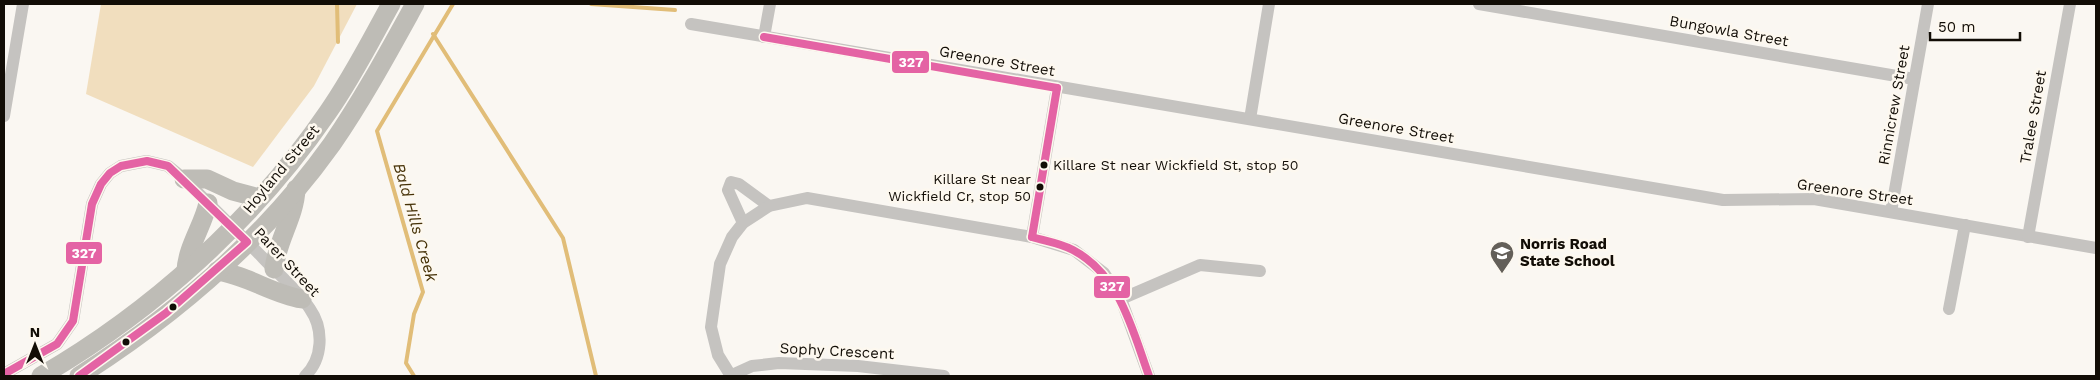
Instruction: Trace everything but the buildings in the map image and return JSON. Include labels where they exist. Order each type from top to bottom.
[{"type":"main road","name":"Hoyland Street","points":[[41,376],[115,329],[186,271],[232,228],[329,112],[391,4]]},
{"type":"main road","name":"Hoyland Street","points":[[79,376],[151,328],[217,271],[296,189],[331,145],[368,90],[415,4]]},
{"type":"main road","points":[[184,179],[207,179],[233,191],[259,198]]},
{"type":"main road","points":[[274,269],[276,251],[296,206],[296,189]]},
{"type":"main road","points":[[186,271],[186,258],[202,225],[208,203]]},
{"type":"main road","points":[[217,271],[241,276],[284,296],[302,299]]},
{"type":"street","points":[[4,116],[23,4]]},
{"type":"street","points":[[764,37],[770,4]]},
{"type":"street","points":[[1250,119],[1269,4]]},
{"type":"street","name":"Bungowla Street","points":[[1479,4],[1914,79]]},
{"type":"street","name":"Rinnicrew Street","points":[[1891,212],[1928,4]]},
{"type":"street","name":"Tralee Street","points":[[2028,237],[2070,4]]},
{"type":"street","name":"Greenore Street","points":[[691,24],[1057,88],[1723,200],[1814,199],[2096,248]]},
{"type":"street","points":[[1032,237],[1057,88]]},
{"type":"street","name":"Parer Street","points":[[4,374],[57,344],[73,322],[92,204],[101,184],[110,173],[121,166],[147,161],[168,166],[184,179],[274,269],[310,309],[315,320],[320,342],[316,361],[305,376]]},
{"type":"street","points":[[743,223],[728,190],[731,182],[738,184],[769,206]]},
{"type":"street","points":[[730,376],[718,355],[712,328],[720,264],[732,237],[743,223],[769,206],[807,198],[1032,237],[1074,250],[1104,273],[1120,299],[1149,376]]},
{"type":"street","points":[[1949,309],[1965,225]]},
{"type":"street","points":[[1120,299],[1200,266],[1260,271]]},
{"type":"street","name":"Sophy Crescent","points":[[730,376],[741,369],[766,364],[944,376]]},
{"type":"shaded area","points":[[101,4],[357,4],[314,86],[253,167],[86,94]]},
{"type":"waterway","name":"Bald Hills Creek","points":[[337,4],[338,42]]},
{"type":"waterway","name":"Bald Hills Creek","points":[[414,376],[406,363],[414,314],[423,292],[377,131],[453,4]]},
{"type":"waterway","points":[[591,4],[675,10]]},
{"type":"waterway","points":[[433,34],[563,238],[596,376]]},
{"type":"transit line","name":"327","points":[[764,37],[1057,88]]},
{"type":"transit line","name":"327","points":[[1032,237],[1057,88]]},
{"type":"transit line","name":"327","points":[[4,374],[57,344],[73,321],[92,204],[101,184],[110,173],[121,166],[147,161],[168,166],[247,242],[166,313],[79,376]]},
{"type":"transit line","name":"327","points":[[1032,237],[1073,250],[1089,261],[1102,274],[1113,288],[1130,322],[1149,376]]},
{"type":"place","name":"Killare St near Wickfield St, stop 50","points":[[1044,165]]},
{"type":"place","name":"Killare St near Wickfield Cr, stop 50","points":[[1040,187]]},
{"type":"place","name":"Norris Road State School","points":[[1502,274]]}]
